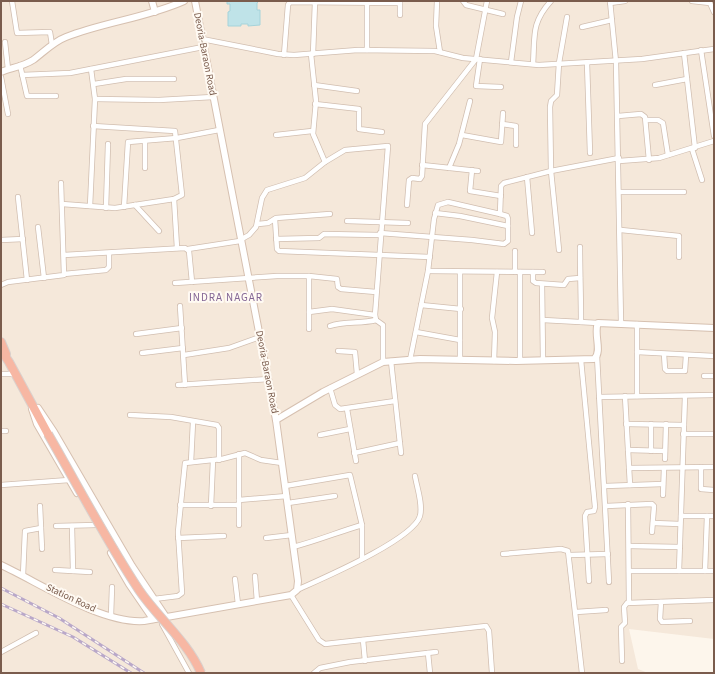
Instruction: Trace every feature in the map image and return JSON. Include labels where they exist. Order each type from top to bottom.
[{"type":"highway","points":[[2,347],[48,434],[126,571],[147,601],[183,644],[201,673]]},
{"type":"street","points":[[12,1],[17,33],[50,32],[52,45]]},
{"type":"street","points":[[152,1],[156,12]]},
{"type":"street","points":[[1,72],[32,60],[65,37],[156,12],[184,1]]},
{"type":"street","name":"Deoria-Baraon Road","points":[[195,1],[240,240],[269,379],[292,535],[297,590]]},
{"type":"street","points":[[284,55],[288,3],[335,1],[400,2],[400,15]]},
{"type":"street","points":[[437,1],[436,26],[440,52]]},
{"type":"street","points":[[463,1],[466,5],[502,14]]},
{"type":"street","points":[[487,1],[484,10],[476,86],[501,87]]},
{"type":"street","points":[[511,62],[520,1]]},
{"type":"street","points":[[533,64],[537,20],[541,12],[551,1]]},
{"type":"street","points":[[621,323],[621,230],[618,116],[616,62],[610,2],[625,1]]},
{"type":"street","points":[[692,1],[710,3],[714,12]]},
{"type":"street","points":[[315,2],[312,54],[316,104],[312,131],[325,162]]},
{"type":"street","points":[[367,2],[367,50]]},
{"type":"street","points":[[559,250],[551,171],[550,104],[556,95],[559,63],[567,18]]},
{"type":"street","points":[[582,28],[612,20]]},
{"type":"street","points":[[202,39],[284,55],[367,50],[440,52],[463,58],[533,64],[616,62],[714,48]]},
{"type":"street","points":[[5,42],[8,69]]},
{"type":"street","points":[[22,75],[66,74],[203,47]]},
{"type":"street","points":[[701,50],[708,100],[713,118],[714,136]]},
{"type":"street","points":[[684,53],[693,148],[702,180]]},
{"type":"street","points":[[407,205],[409,180],[412,178],[422,178],[425,124],[478,59]]},
{"type":"street","points":[[586,63],[590,152]]},
{"type":"street","points":[[20,65],[27,96],[56,96]]},
{"type":"street","points":[[90,206],[95,99],[91,69]]},
{"type":"street","points":[[1,77],[8,114]]},
{"type":"street","points":[[94,84],[126,79],[174,79]]},
{"type":"street","points":[[655,85],[687,79]]},
{"type":"street","points":[[314,85],[357,91]]},
{"type":"street","points":[[95,99],[159,100],[213,97]]},
{"type":"street","points":[[708,100],[714,99]]},
{"type":"street","points":[[449,168],[462,136],[470,101]]},
{"type":"street","points":[[316,104],[359,109],[359,129],[382,132]]},
{"type":"street","points":[[462,136],[500,142],[503,113]]},
{"type":"street","points":[[618,116],[641,114],[645,117],[645,130],[649,160]]},
{"type":"street","points":[[646,120],[658,120],[663,123],[668,155]]},
{"type":"street","points":[[502,124],[516,126],[516,145]]},
{"type":"street","points":[[62,204],[106,208],[124,207],[181,197],[182,192],[176,132],[173,130],[93,126]]},
{"type":"street","points":[[124,207],[128,142],[177,138],[219,130]]},
{"type":"street","points":[[276,135],[312,131]]},
{"type":"street","points":[[144,168],[145,141]]},
{"type":"street","points":[[500,214],[502,184],[551,171],[619,160],[649,160],[714,141]]},
{"type":"street","points":[[106,208],[108,144]]},
{"type":"street","points":[[64,255],[109,254],[178,248],[188,249],[240,240],[253,231],[258,224],[262,198],[267,190],[304,178],[325,162],[345,150],[388,146],[378,255],[375,318]]},
{"type":"street","points":[[422,165],[478,171]]},
{"type":"street","points":[[472,170],[470,191],[501,196]]},
{"type":"street","points":[[528,177],[532,233]]},
{"type":"street","points":[[60,183],[64,274]]},
{"type":"street","points":[[620,192],[684,192]]},
{"type":"street","points":[[18,197],[27,280]]},
{"type":"street","points":[[174,199],[178,248]]},
{"type":"street","points":[[276,239],[319,238],[324,234],[380,234],[432,236],[504,244],[508,241],[508,217],[469,206],[445,202],[438,205],[435,213],[432,236],[430,257],[428,271],[410,360]]},
{"type":"street","points":[[135,205],[159,231]]},
{"type":"street","points":[[435,213],[478,219],[508,226]]},
{"type":"street","points":[[258,224],[268,223],[275,219],[330,214]]},
{"type":"street","points":[[275,219],[277,249],[279,251],[430,257]]},
{"type":"street","points":[[347,221],[408,223]]},
{"type":"street","points":[[38,228],[44,278]]},
{"type":"street","points":[[621,230],[679,236],[679,257]]},
{"type":"street","points":[[1,240],[23,239]]},
{"type":"street","points":[[580,247],[580,278],[582,286],[581,322]]},
{"type":"street","points":[[188,249],[192,282]]},
{"type":"street","points":[[515,251],[518,272],[520,361]]},
{"type":"street","points":[[1,285],[8,282],[62,276],[64,274],[106,270],[109,267],[109,254]]},
{"type":"street","points":[[428,271],[543,272]]},
{"type":"street","points":[[460,272],[460,360]]},
{"type":"street","points":[[494,361],[495,332],[492,318],[497,272]]},
{"type":"street","points":[[533,272],[534,282],[542,284],[564,285],[569,278],[580,278]]},
{"type":"street","points":[[175,283],[248,277],[309,276],[337,279],[338,287],[341,289],[376,292]]},
{"type":"street","points":[[309,276],[309,329]]},
{"type":"street","points":[[542,284],[543,360]]},
{"type":"street","points":[[421,305],[461,309]]},
{"type":"street","points":[[180,306],[185,385]]},
{"type":"street","points":[[309,312],[332,309],[375,318],[383,325],[384,362]]},
{"type":"street","points":[[330,326],[339,324],[362,324],[375,318]]},
{"type":"street","points":[[543,320],[714,328]]},
{"type":"street","points":[[598,323],[596,327],[597,356],[609,582]]},
{"type":"street","points":[[637,324],[638,396]]},
{"type":"street","points":[[136,334],[182,328]]},
{"type":"street","points":[[416,332],[460,340]]},
{"type":"street","points":[[184,355],[229,348],[260,337]]},
{"type":"street","points":[[142,353],[183,348]]},
{"type":"street","points":[[338,351],[352,350],[355,352],[357,374]]},
{"type":"street","points":[[637,352],[714,356]]},
{"type":"street","points":[[664,354],[665,369],[667,371],[685,371],[686,355]]},
{"type":"street","points":[[276,420],[330,388],[384,362],[410,360],[582,360],[594,359],[597,356]]},
{"type":"street","points":[[582,360],[595,507],[594,511],[585,513],[589,581]]},
{"type":"street","points":[[391,361],[401,452]]},
{"type":"street","points":[[1,374],[16,374]]},
{"type":"street","points":[[704,376],[714,376]]},
{"type":"street","points":[[178,385],[269,379]]},
{"type":"street","points":[[330,388],[337,407],[340,409],[395,401]]},
{"type":"street","points":[[599,397],[714,395]]},
{"type":"street","points":[[625,396],[630,485]]},
{"type":"street","points":[[679,570],[685,396]]},
{"type":"street","points":[[31,402],[37,424],[129,584],[170,637],[189,673]]},
{"type":"street","points":[[31,402],[38,408],[54,432],[132,566],[166,617]]},
{"type":"street","points":[[347,409],[356,461]]},
{"type":"street","points":[[130,415],[171,417],[192,422],[217,425],[219,428],[220,460]]},
{"type":"street","points":[[191,462],[192,422]]},
{"type":"street","points":[[626,424],[684,425]]},
{"type":"street","points":[[651,424],[651,451]]},
{"type":"street","points":[[665,459],[666,424]]},
{"type":"street","points":[[320,435],[350,429]]},
{"type":"street","points":[[683,434],[714,434]]},
{"type":"street","points":[[354,453],[400,443]]},
{"type":"street","points":[[628,450],[665,451]]},
{"type":"street","points":[[154,600],[178,596],[182,593],[178,538],[184,464],[191,462],[220,460],[239,454],[249,454],[261,460],[282,463]]},
{"type":"street","points":[[239,454],[240,526]]},
{"type":"street","points":[[211,506],[213,460]]},
{"type":"street","points":[[629,468],[714,466]]},
{"type":"street","points":[[701,467],[701,490],[714,490]]},
{"type":"street","points":[[663,495],[664,468]]},
{"type":"street","points":[[285,486],[350,475],[362,525],[362,560]]},
{"type":"street","points":[[155,619],[291,595],[297,590],[362,560],[408,530],[418,520],[421,510],[415,476]]},
{"type":"street","points":[[1,485],[69,480]]},
{"type":"street","points":[[605,486],[663,484]]},
{"type":"street","points":[[180,505],[211,506],[335,496]]},
{"type":"street","points":[[606,506],[628,504],[653,505],[652,532]]},
{"type":"street","points":[[628,504],[630,603]]},
{"type":"street","points":[[40,506],[42,549]]},
{"type":"street","points":[[681,516],[714,516]]},
{"type":"street","points":[[705,571],[707,516]]},
{"type":"street","points":[[653,523],[680,524]]},
{"type":"street","points":[[56,526],[96,525]]},
{"type":"street","points":[[293,546],[320,540],[330,534],[362,525]]},
{"type":"street","points":[[72,526],[73,571]]},
{"type":"street","points":[[23,575],[25,531],[41,528]]},
{"type":"street","points":[[266,538],[292,535]]},
{"type":"street","points":[[178,538],[224,536]]},
{"type":"street","points":[[628,546],[680,547]]},
{"type":"street","points":[[503,554],[561,549],[568,551],[570,555],[582,673]]},
{"type":"street","points":[[570,555],[608,554]]},
{"type":"street","name":"Station Road","points":[[1,565],[71,600],[112,616],[127,621],[144,621],[155,619]]},
{"type":"street","points":[[55,570],[90,572]]},
{"type":"street","points":[[629,571],[714,571]]},
{"type":"street","points":[[255,576],[256,601]]},
{"type":"street","points":[[235,579],[238,604]]},
{"type":"street","points":[[112,587],[112,616]]},
{"type":"street","points":[[291,595],[322,643],[363,640],[486,626],[489,631],[492,673]]},
{"type":"street","points":[[622,661],[621,627],[625,623],[625,605],[630,603],[714,600]]},
{"type":"street","points":[[661,602],[660,619],[662,622],[690,621]]},
{"type":"street","points":[[576,612],[606,610]]},
{"type":"street","points":[[1,652],[36,633]]},
{"type":"street","points":[[363,640],[365,661]]},
{"type":"street","points":[[314,673],[320,668],[436,652]]},
{"type":"street","points":[[428,653],[430,673]]},
{"type":"shaded area","points":[[1,1],[714,1],[714,639],[629,629],[638,669],[648,673],[1,673]]},
{"type":"water","points":[[227,1],[259,1],[257,3],[257,10],[260,10],[260,25],[248,26],[248,24],[241,24],[241,26],[228,26],[228,12],[230,11],[230,4],[227,4]]},
{"type":"railway","points":[[1,588],[59,618],[144,673]]},
{"type":"railway","points":[[1,604],[73,637],[131,673]]},
{"type":"district","name":"INDRA NAGAR","points":[[226,297]]}]
